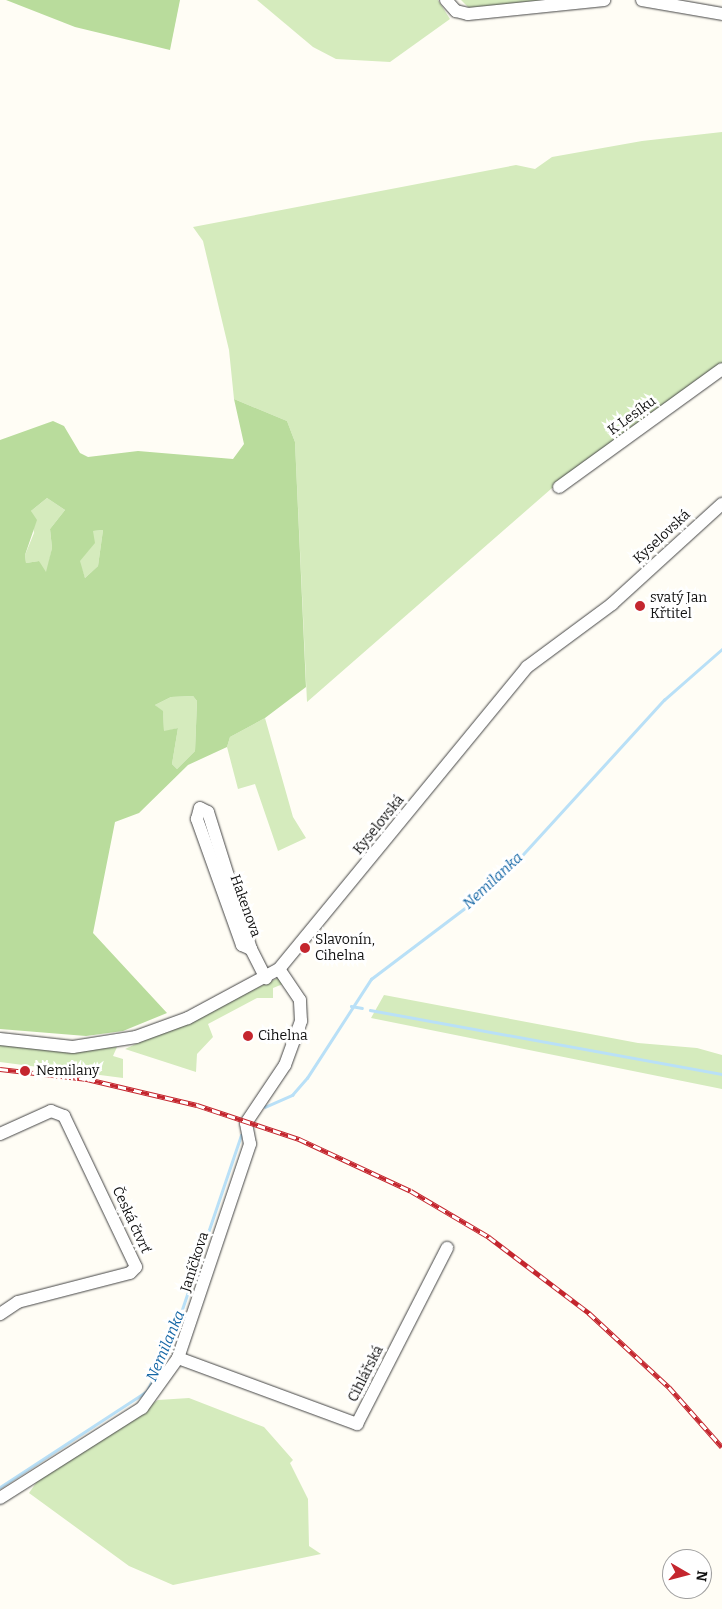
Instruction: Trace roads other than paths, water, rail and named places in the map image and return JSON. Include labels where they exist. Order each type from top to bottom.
[{"type":"street","points":[[446,0],[456,11],[468,14],[604,0]]},
{"type":"street","points":[[642,0],[722,14]]},
{"type":"street","name":"K Lesíku","points":[[559,487],[722,369]]},
{"type":"street","name":"Kyselovská","points":[[0,1039],[73,1047],[128,1038],[182,1021],[266,978],[279,969],[527,666],[612,604],[722,504]]},
{"type":"street","name":"Hakenova","points":[[200,808],[208,812],[251,949],[242,945],[198,819],[200,808]]},
{"type":"street","points":[[251,949],[266,978]]},
{"type":"street","name":"Janíčkova","points":[[0,1498],[142,1408],[178,1358],[250,1144],[246,1123],[285,1065],[301,1021],[300,1000],[279,969]]},
{"type":"street","name":"Česká čtvrť","points":[[0,1134],[52,1112],[64,1116],[136,1267],[130,1273],[18,1302],[0,1314]]},
{"type":"street","name":"Cihlářská","points":[[178,1358],[358,1424],[447,1248]]},
{"type":"waterway","name":"Nemilanka","points":[[265,1107],[292,1095],[307,1078],[371,979],[469,905],[515,863],[664,700],[722,649]]},
{"type":"waterway","points":[[351,1006],[362,1008]]},
{"type":"waterway","points":[[370,1010],[722,1074]]},
{"type":"waterway","name":"Nemilanka","points":[[0,1487],[147,1391],[172,1339],[241,1135]]},
{"type":"railway","points":[[0,1069],[87,1079],[197,1105],[299,1139],[411,1191],[489,1237],[589,1313],[669,1387],[722,1447]]},
{"type":"place","name":"svatý Jan Křtitel","points":[[640,606]]},
{"type":"place","name":"Slavonín, Cihelna","points":[[305,948]]},
{"type":"place","name":"Cihelna","points":[[248,1036]]},
{"type":"place","name":"Nemilany","points":[[25,1071]]}]
